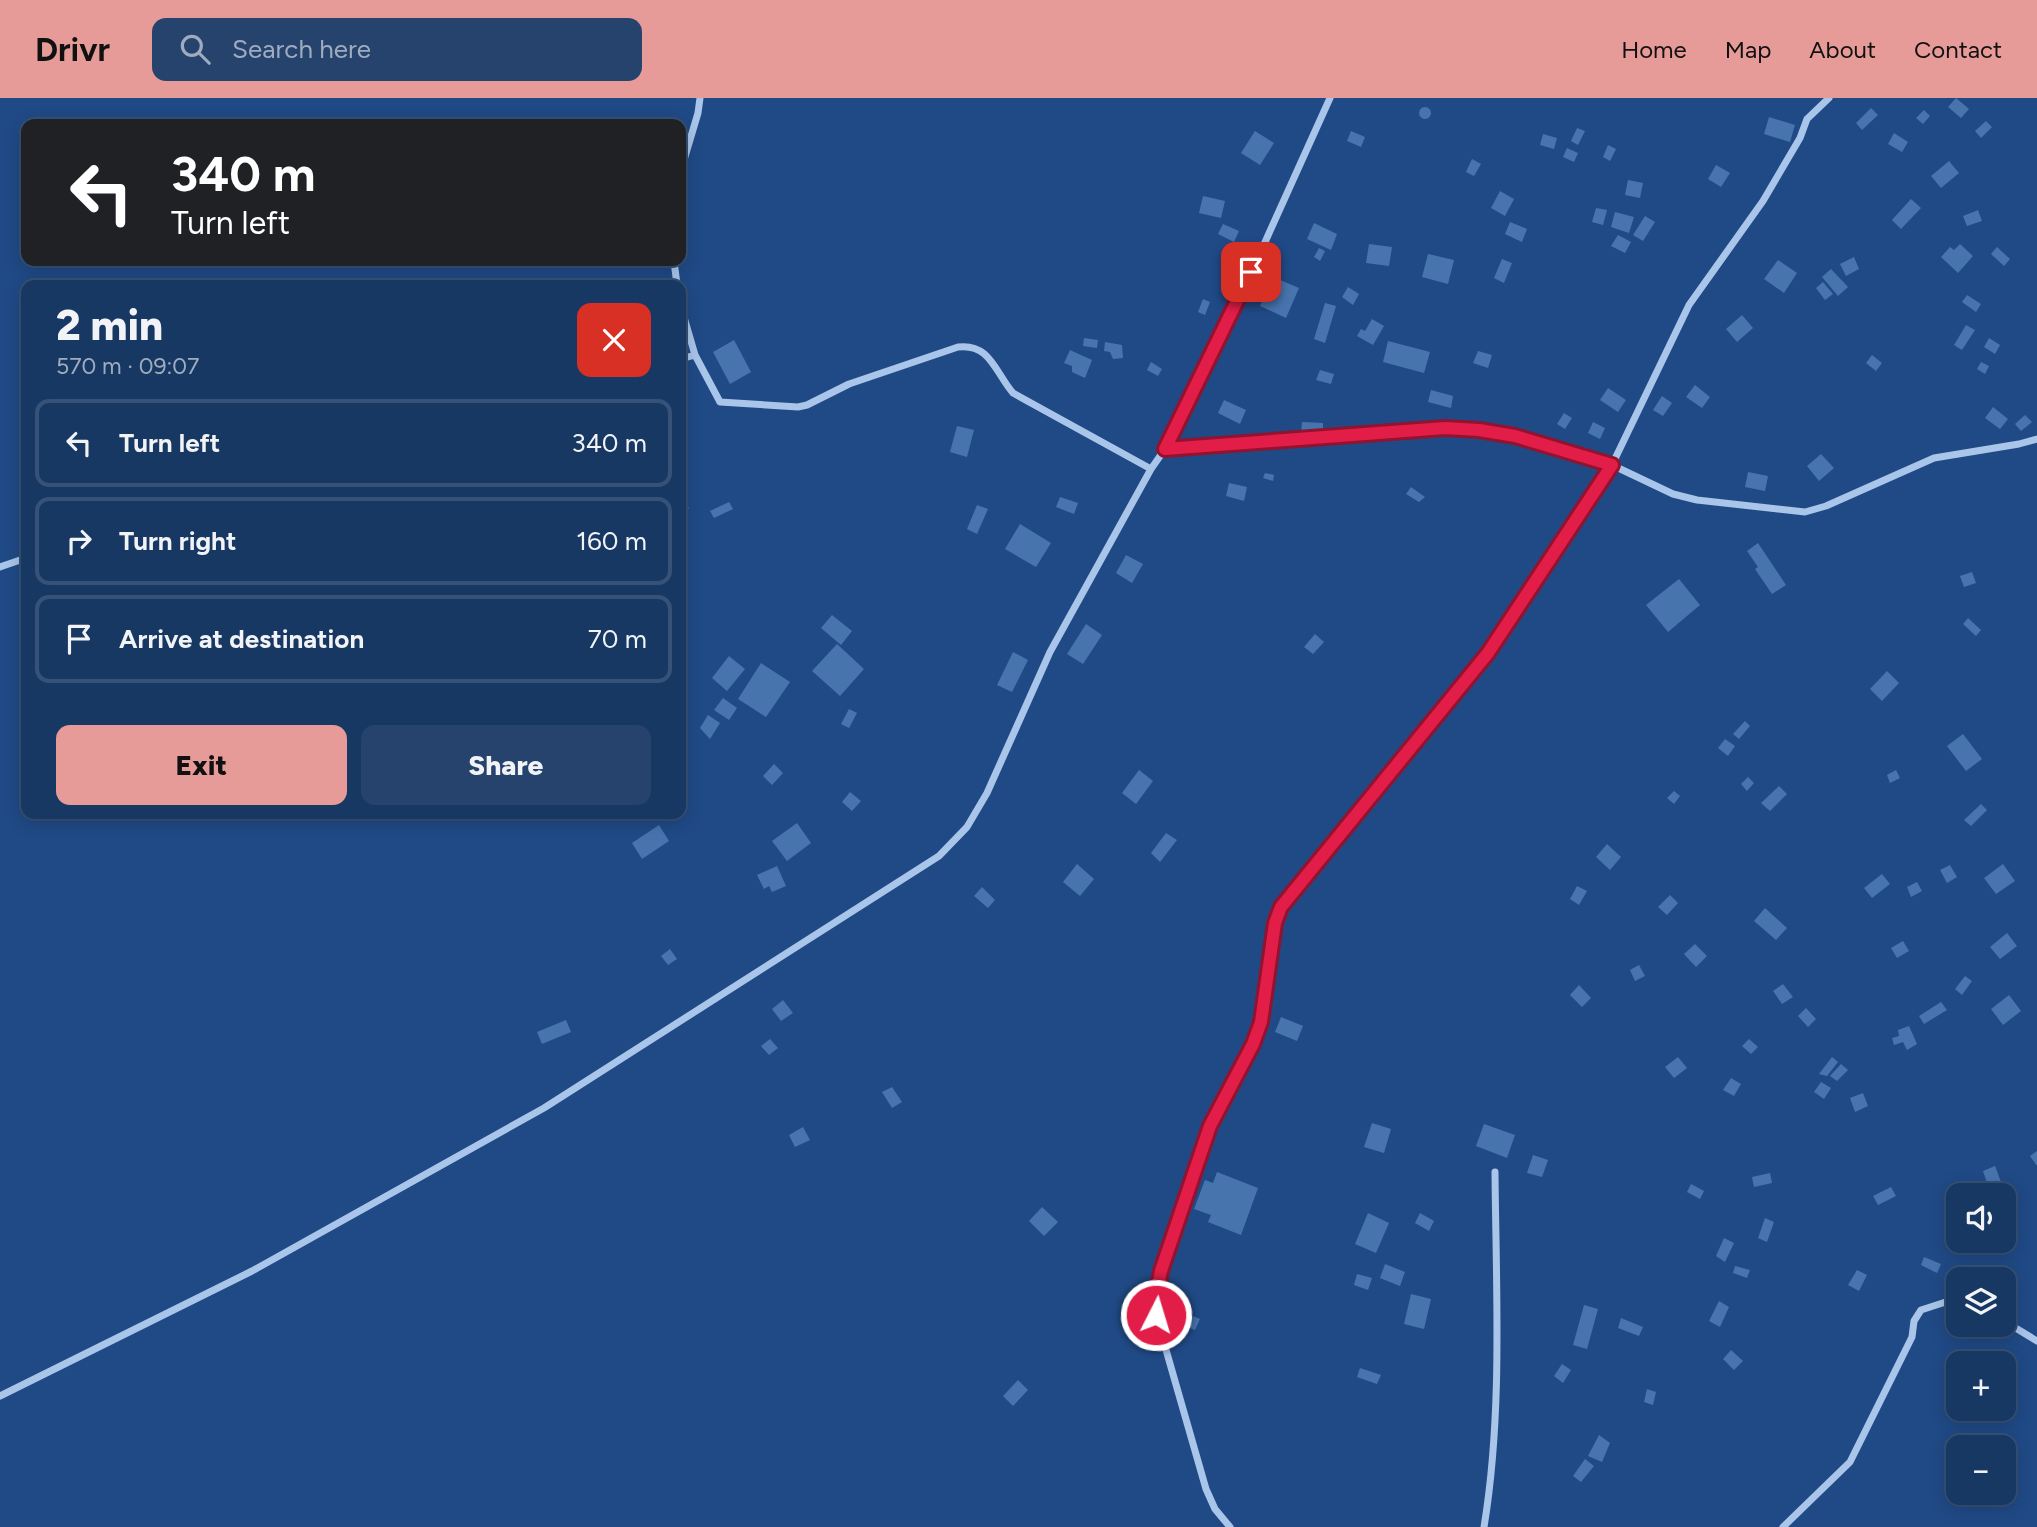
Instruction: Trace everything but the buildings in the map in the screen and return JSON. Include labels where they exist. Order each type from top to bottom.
[{"type":"street","points":[[686,151],[700,98]]},
{"type":"street","points":[[0,1396],[252,1271],[544,1108],[939,856],[967,827],[987,793],[1050,652],[1151,469],[1165,449],[1228,322],[1329,98]]},
{"type":"street","points":[[1230,1527],[1215,1508],[1206,1489],[1156,1315],[1157,1292],[1161,1271],[1210,1126],[1253,1044],[1261,1022],[1275,923],[1281,907],[1488,653],[1612,465],[1689,305],[1763,201],[1800,138],[1807,119],[1829,98]]},
{"type":"street","points":[[686,324],[695,355],[716,399],[720,402],[798,407],[807,405],[849,384],[970,345],[992,361],[1013,393],[1151,469]]},
{"type":"street","points":[[686,358],[695,355]]},
{"type":"street","points":[[1165,449],[1445,428],[1479,430],[1515,436],[1612,465],[1673,494],[1697,500],[1805,512],[1826,506],[1934,458],[2037,439]]},
{"type":"street","points":[[0,567],[21,560]]},
{"type":"street","points":[[1484,1527],[1489,1494],[1496,1373],[1495,1172]]},
{"type":"street","points":[[1783,1527],[1850,1462],[1912,1337],[1917,1314],[1921,1310],[1946,1302]]},
{"type":"street","points":[[2016,1328],[2037,1341]]},
{"type":"route","points":[[1156,1315],[1161,1271],[1210,1126],[1253,1044],[1261,1022],[1275,923],[1281,907],[1488,653],[1612,465],[1515,436],[1445,428],[1165,449],[1251,272]]}]
